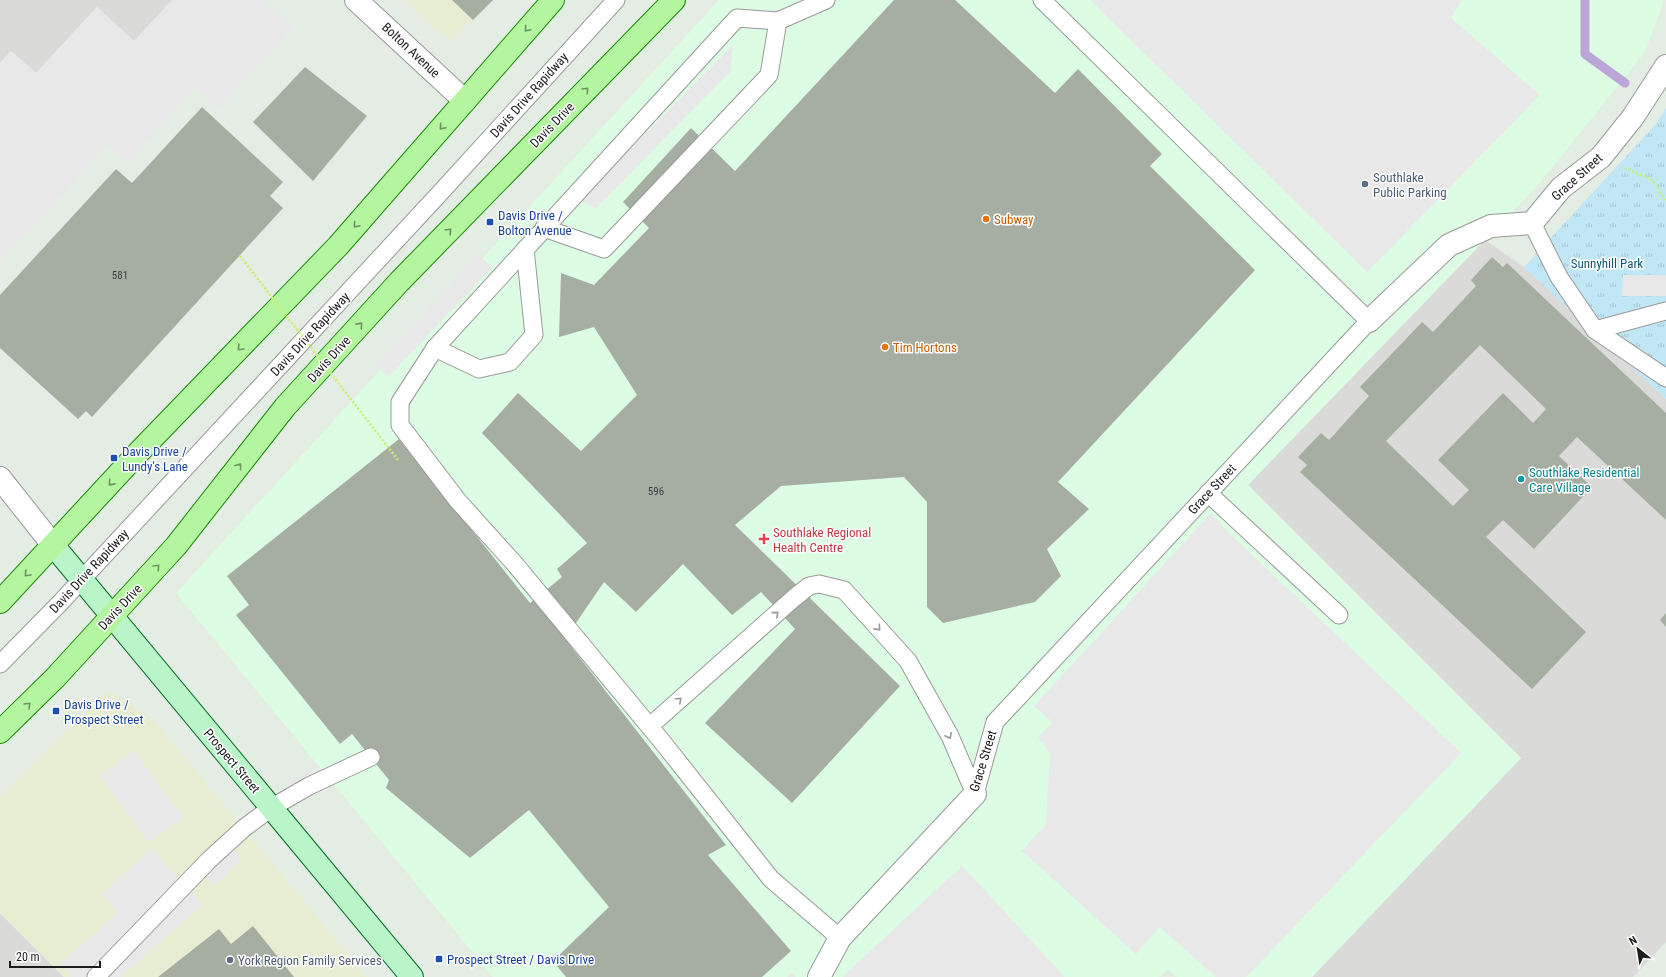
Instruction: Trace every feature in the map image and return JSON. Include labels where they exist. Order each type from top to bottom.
[{"type":"main road","points":[[0,602],[143,448],[338,246],[552,0]]},
{"type":"main road","name":"Davis Drive","points":[[0,732],[55,678],[176,546],[285,407],[394,287],[674,0]]},
{"type":"main road","name":"Prospect Street","points":[[53,545],[412,977]]},
{"type":"street","name":"Bolton Avenue","points":[[356,0],[465,101]]},
{"type":"street","name":"Grace Street","points":[[1369,321],[1449,246],[1491,226],[1532,223],[1561,188],[1601,157],[1633,117],[1666,66]]},
{"type":"street","points":[[0,478],[53,545]]},
{"type":"street","name":"Grace Street","points":[[818,977],[840,938],[975,794]]},
{"type":"lane","name":"Davis Drive Rapidway","points":[[0,664],[81,580],[440,193],[616,0]]},
{"type":"lane","points":[[826,0],[778,21],[737,18],[435,348],[400,402],[400,425],[458,501],[514,562],[650,726],[771,879],[840,938]]},
{"type":"lane","points":[[1042,0],[1369,321]]},
{"type":"lane","points":[[544,228],[604,249],[769,75],[778,21]]},
{"type":"lane","points":[[1532,223],[1559,277],[1595,330],[1666,378]]},
{"type":"lane","points":[[435,348],[479,369],[510,362],[534,335],[525,249]]},
{"type":"lane","points":[[1595,330],[1666,311]]},
{"type":"lane","name":"Grace Street","points":[[975,794],[995,722],[1369,321]]},
{"type":"lane","points":[[1208,493],[1339,615]]},
{"type":"lane","points":[[650,726],[808,586],[819,584],[844,590],[908,661],[950,736],[975,794]]},
{"type":"lane","points":[[96,977],[209,860],[244,828],[271,808],[309,786],[371,757]]},
{"type":"path","points":[[1601,157],[1653,180],[1666,202]]},
{"type":"path","points":[[240,256],[398,460]]},
{"type":"shaded area","points":[[0,0],[172,0],[134,41],[97,7],[36,73],[11,51],[0,63]]},
{"type":"shaded area","points":[[172,0],[263,0],[293,27],[219,109],[196,88],[127,163],[108,145],[0,262],[0,63],[11,51],[36,73],[97,7],[134,41]]},
{"type":"shaded area","points":[[404,0],[490,0],[450,42]]},
{"type":"shaded area","name":"Southlake Regional Health Centre","points":[[719,0],[1664,0],[1645,52],[1538,185],[1248,485],[1521,758],[1312,977],[1177,977],[1168,970],[1159,977],[796,977],[791,972],[787,977],[493,977],[176,593]]},
{"type":"shaded area","name":"Southlake Public Parking","points":[[1090,0],[1462,0],[1451,18],[1540,95],[1367,272]]},
{"type":"shaded area","points":[[733,45],[730,72],[596,208],[580,200]]},
{"type":"shaded area","points":[[1485,240],[1524,267],[1666,399],[1666,942],[1633,977],[1312,977],[1521,758],[1247,485]]},
{"type":"shaded area","points":[[479,255],[492,268],[389,376],[375,364]]},
{"type":"shaded area","points":[[1623,275],[1666,275],[1666,296],[1622,296]]},
{"type":"shaded area","points":[[1211,513],[1228,532],[1461,753],[1246,977],[1216,977],[1160,927],[1136,954],[1022,851],[1046,824],[1050,753],[1038,737],[1052,722],[1034,706]]},
{"type":"shaded area","points":[[108,690],[152,718],[367,977],[64,977],[0,913],[0,797]]},
{"type":"shaded area","points":[[134,751],[183,818],[148,842],[100,776]]},
{"type":"shaded area","points":[[221,837],[242,858],[214,886],[193,865]]},
{"type":"shaded area","points":[[152,849],[202,905],[121,977],[72,977],[60,964],[118,912],[102,894]]},
{"type":"shaded area","points":[[962,866],[1065,977],[842,977]]},
{"type":"shaded area","points":[[0,913],[64,977],[0,977]]},
{"type":"green space","name":"Sunnyhill Park","points":[[1666,108],[1666,399],[1524,267],[1655,125]]},
{"type":"building","points":[[452,0],[493,0],[473,20]]},
{"type":"building","name":"Southlake Regional Health Centre","points":[[894,0],[955,0],[1055,93],[1078,69],[1162,154],[1150,166],[1255,270],[1058,482],[1089,509],[1047,549],[1061,576],[1035,602],[943,623],[927,607],[927,502],[904,477],[781,486],[735,525],[900,686],[792,803],[705,723],[795,629],[761,592],[732,615],[683,564],[636,612],[604,582],[565,639],[726,845],[708,855],[791,951],[762,977],[566,977],[553,961],[609,907],[529,810],[470,858],[386,788],[389,780],[352,734],[340,744],[236,615],[249,605],[227,576],[399,439],[530,603],[562,577],[557,569],[587,543],[482,433],[518,393],[581,451],[637,395],[594,327],[559,337],[561,273],[594,285],[649,228],[623,202],[691,128],[735,171]]},
{"type":"building","points":[[305,67],[367,116],[313,181],[253,122]]},
{"type":"building","points":[[202,107],[283,182],[270,196],[283,208],[92,417],[86,411],[78,419],[0,348],[0,295],[116,169],[132,183]]},
{"type":"building","name":"Southlake Residential Care Village","points":[[1492,257],[1503,267],[1507,263],[1666,413],[1666,520],[1577,437],[1559,456],[1592,487],[1534,549],[1503,520],[1486,537],[1586,632],[1532,689],[1300,472],[1307,465],[1298,457],[1321,433],[1329,440],[1369,396],[1360,387],[1422,322],[1433,332],[1476,286],[1471,280]],"holes":[[[1480,345],[1546,409],[1533,423],[1503,393],[1438,460],[1469,490],[1453,506],[1386,441]]]},
{"type":"building","points":[[1666,613],[1666,627],[1660,620]]},
{"type":"building","name":"York Region Family Services","points":[[253,926],[294,977],[158,977],[219,929],[231,944]]},
{"type":"waterway","points":[[1585,0],[1585,54],[1625,83]]},
{"type":"place","name":"Southlake Public Parking","points":[[1365,184]]},
{"type":"place","name":"Subway","points":[[986,219]]},
{"type":"place","name":"Davis Drive / Bolton Avenue","points":[[490,222]]},
{"type":"place","name":"Tim Hortons","points":[[885,347]]},
{"type":"place","name":"Davis Drive / Lundy's Lane","points":[[114,458]]},
{"type":"place","name":"Southlake Residential Care Village","points":[[1521,479]]},
{"type":"place","name":"Southlake Regional Health Centre","points":[[764,539]]},
{"type":"place","name":"Davis Drive / Prospect Street","points":[[56,711]]},
{"type":"place","name":"Prospect Street / Davis Drive","points":[[439,959]]},
{"type":"place","name":"York Region Family Services","points":[[230,960]]}]
